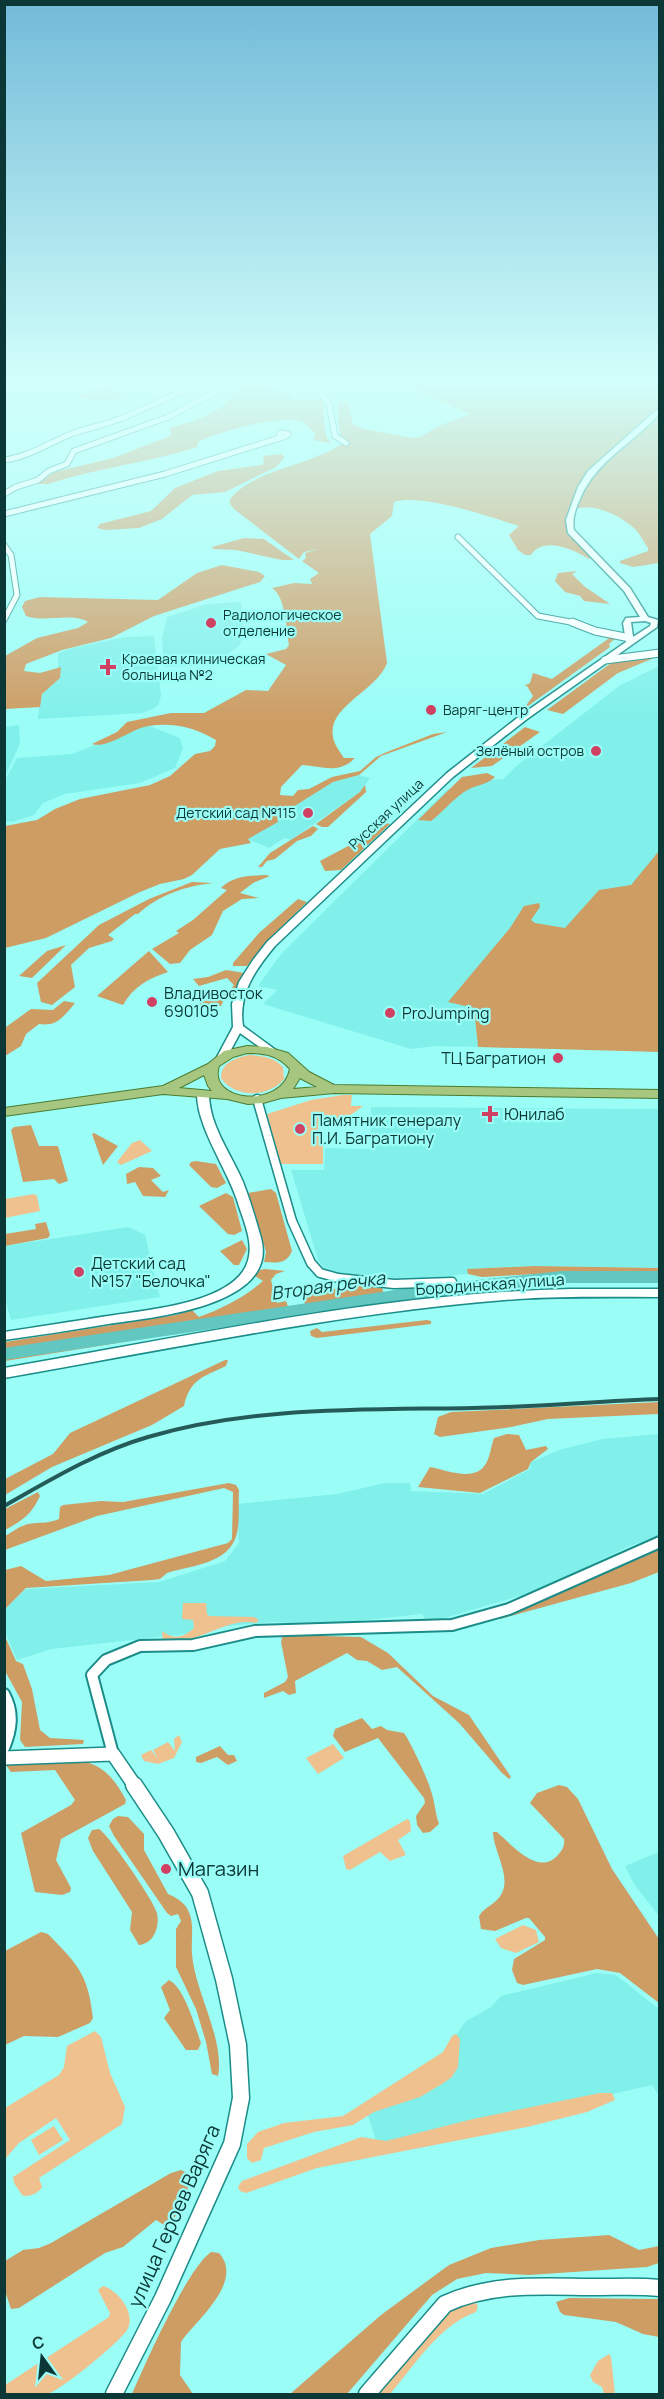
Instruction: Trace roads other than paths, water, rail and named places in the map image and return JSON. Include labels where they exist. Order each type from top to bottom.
[{"type":"main road","points":[[576,498],[568,522],[571,531],[627,590],[645,619]]},
{"type":"main road","name":"Русская улица","points":[[222,1057],[238,1027],[235,1010],[245,981],[259,958],[284,930],[450,775],[494,739],[630,640],[655,626],[652,621],[635,619],[628,622],[630,640]]},
{"type":"main road","points":[[238,1027],[272,1051],[286,1057],[306,1077],[334,1089]]},
{"type":"main road","points":[[4,1112],[164,1090],[186,1082],[212,1067],[222,1057],[243,1050],[272,1051]]},
{"type":"main road","points":[[212,1067],[212,1082],[220,1091],[231,1097]]},
{"type":"main road","points":[[281,1094],[294,1081],[296,1068]]},
{"type":"main road","points":[[164,1090],[257,1099],[281,1094],[334,1089],[660,1094]]},
{"type":"main road","points":[[4,1336],[179,1309],[214,1298],[229,1290],[250,1271],[256,1251],[256,1241],[237,1183],[203,1110],[203,1094]]},
{"type":"main road","name":"Бородинская улица","points":[[4,1372],[238,1332],[432,1304],[520,1295],[660,1293]]},
{"type":"street","points":[[4,513],[66,498]]},
{"type":"street","points":[[458,537],[532,607],[538,616],[571,621],[595,631],[630,640]]},
{"type":"street","points":[[4,545],[11,555],[17,596],[4,620]]},
{"type":"street","name":"Русская улица","points":[[605,660],[660,653]]},
{"type":"street","points":[[257,1099],[298,1237],[313,1268],[337,1279],[373,1280],[395,1284],[452,1282]]},
{"type":"street","points":[[4,1758],[113,1754],[92,1675],[97,1666],[140,1646],[193,1645],[255,1631],[452,1625],[484,1617],[538,1597],[660,1542]]},
{"type":"street","points":[[4,1694],[12,1711],[12,1725],[4,1748]]},
{"type":"street","name":"улица Героев Варяга","points":[[113,1754],[166,1833],[200,1893],[224,1979],[238,2045],[241,2098],[232,2144],[167,2289],[114,2394]]},
{"type":"street","points":[[368,2394],[445,2304],[459,2297],[481,2292],[541,2286],[660,2288]]},
{"type":"waterway","name":"Вторая речка","points":[[4,1354],[422,1292],[562,1277],[660,1277]]},
{"type":"railway","points":[[4,1506],[110,1450],[148,1437],[228,1420],[350,1410],[497,1407],[660,1399]]},
{"type":"place","name":"Радиологическое отделение","points":[[211,623]]},
{"type":"place","name":"Краевая клиническая больница №2","points":[[108,667]]},
{"type":"place","name":"Варяг-центр","points":[[431,710]]},
{"type":"place","name":"Зелёный остров","points":[[596,751]]},
{"type":"place","name":"Детский сад №115","points":[[308,813]]},
{"type":"place","name":"Владивосток 690105","points":[[152,1002]]},
{"type":"place","name":"ProJumping","points":[[390,1013]]},
{"type":"place","name":"ТЦ Багратион","points":[[558,1058]]},
{"type":"place","name":"Юнилаб","points":[[490,1114]]},
{"type":"place","name":"Памятник генералу П.И. Багратиону","points":[[300,1129]]},
{"type":"place","name":"Детский сад №157 \"Белочка\"","points":[[79,1272]]},
{"type":"place","name":"Магазин","points":[[166,1869]]}]
